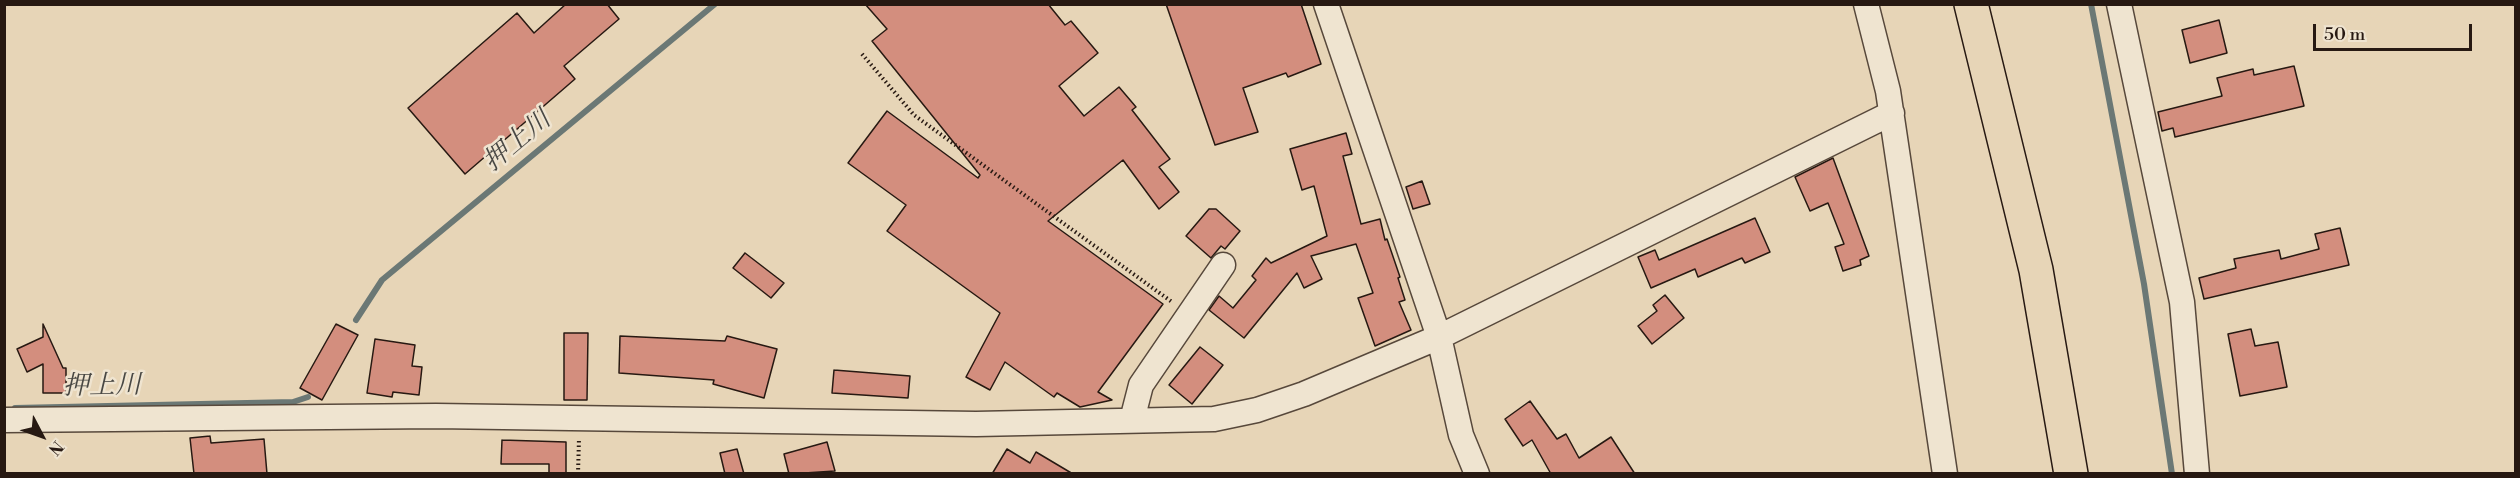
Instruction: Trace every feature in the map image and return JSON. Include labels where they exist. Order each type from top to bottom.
[{"type":"highway","points":[[1971,4],[2036,270],[2071,474]]},
{"type":"highway","points":[[1990,78],[2050,474]]},
{"type":"street","points":[[1326,4],[1439,338],[1461,435],[1477,474]]},
{"type":"street","points":[[1866,4],[1892,113],[1945,474]]},
{"type":"street","points":[[2119,4],[2182,302],[2197,474]]},
{"type":"street","points":[[4,420],[288,416],[579,417],[976,424],[1214,419],[1257,410],[1304,394],[1439,338],[1892,113]]},
{"type":"street","points":[[1132,420],[1141,386],[1223,265]]},
{"type":"path","points":[[862,54],[914,115],[1189,314]]},
{"type":"path","points":[[578,474],[579,417]]},
{"type":"building","points":[[566,4],[607,4],[619,19],[564,66],[575,79],[465,174],[408,108],[517,13],[534,33]]},
{"type":"building","points":[[865,4],[1048,4],[1065,25],[1071,21],[1098,53],[1059,86],[1084,116],[1119,87],[1136,107],[1132,110],[1170,159],[1159,167],[1179,192],[1159,209],[1123,160],[1048,221],[1163,304],[1098,392],[1112,400],[1080,407],[1057,393],[1054,397],[1005,362],[990,390],[966,377],[1000,313],[887,231],[906,205],[848,163],[887,111],[978,178],[980,175],[872,41],[887,29]]},
{"type":"building","points":[[1166,4],[1301,4],[1321,64],[1288,77],[1286,73],[1243,88],[1258,132],[1215,145]]},
{"type":"building","points":[[2219,20],[2227,53],[2190,63],[2182,30]]},
{"type":"building","points":[[2294,66],[2304,106],[2175,137],[2173,128],[2162,131],[2158,112],[2222,96],[2217,78],[2253,69],[2254,75]]},
{"type":"building","points":[[1346,133],[1352,154],[1343,156],[1361,224],[1380,219],[1385,240],[1387,239],[1400,277],[1398,278],[1405,300],[1399,302],[1411,330],[1375,346],[1358,298],[1373,293],[1356,244],[1311,256],[1322,279],[1304,288],[1297,273],[1244,338],[1209,310],[1219,296],[1233,308],[1256,280],[1252,276],[1266,258],[1271,263],[1327,236],[1314,186],[1302,190],[1290,149]]},
{"type":"building","points":[[1833,158],[1869,256],[1860,260],[1861,265],[1843,271],[1835,247],[1844,244],[1828,203],[1810,211],[1795,177]]},
{"type":"building","points":[[1422,181],[1430,204],[1413,209],[1406,187]]},
{"type":"building","points":[[1209,209],[1216,209],[1240,231],[1225,249],[1221,246],[1211,258],[1186,236]]},
{"type":"building","points":[[1755,218],[1770,252],[1745,263],[1742,258],[1698,277],[1695,269],[1651,288],[1638,257],[1655,250],[1659,260]]},
{"type":"building","points":[[2340,228],[2349,265],[2204,299],[2199,278],[2236,268],[2234,259],[2279,250],[2281,259],[2319,249],[2315,234]]},
{"type":"building","points":[[745,253],[784,283],[771,298],[733,268]]},
{"type":"building","points":[[1665,295],[1684,318],[1652,344],[1638,326],[1657,311],[1653,305]]},
{"type":"building","points":[[43,324],[63,368],[66,368],[66,393],[43,393],[43,364],[27,372],[17,349],[43,337]]},
{"type":"building","points":[[336,324],[358,335],[322,400],[300,388]]},
{"type":"building","points":[[2251,329],[2255,346],[2278,342],[2287,387],[2240,396],[2228,334]]},
{"type":"building","points":[[564,333],[588,333],[587,400],[564,400]]},
{"type":"building","points":[[620,336],[725,341],[727,336],[777,349],[764,398],[713,384],[714,380],[619,373]]},
{"type":"building","points":[[375,339],[415,345],[412,366],[422,367],[419,395],[393,392],[392,397],[367,393]]},
{"type":"building","points":[[1200,347],[1223,365],[1192,404],[1169,385]]},
{"type":"building","points":[[834,370],[910,376],[908,398],[832,393]]},
{"type":"building","points":[[1530,401],[1557,439],[1566,434],[1579,458],[1611,437],[1635,474],[1551,474],[1532,440],[1523,446],[1505,419]]},
{"type":"building","points":[[210,436],[211,443],[264,439],[267,474],[194,474],[190,438]]},
{"type":"building","points":[[502,440],[566,442],[566,474],[549,474],[549,464],[501,464]]},
{"type":"building","points":[[827,442],[835,471],[789,474],[784,454]]},
{"type":"building","points":[[737,449],[744,474],[725,474],[720,453]]},
{"type":"building","points":[[1007,449],[1030,463],[1036,452],[1073,474],[992,474]]},
{"type":"waterway","name":"押上川","points":[[356,320],[382,280],[715,4]]},
{"type":"waterway","points":[[2091,4],[2144,284],[2172,474]]},
{"type":"waterway","name":"押上川","points":[[15,408],[293,402],[308,397]]}]
